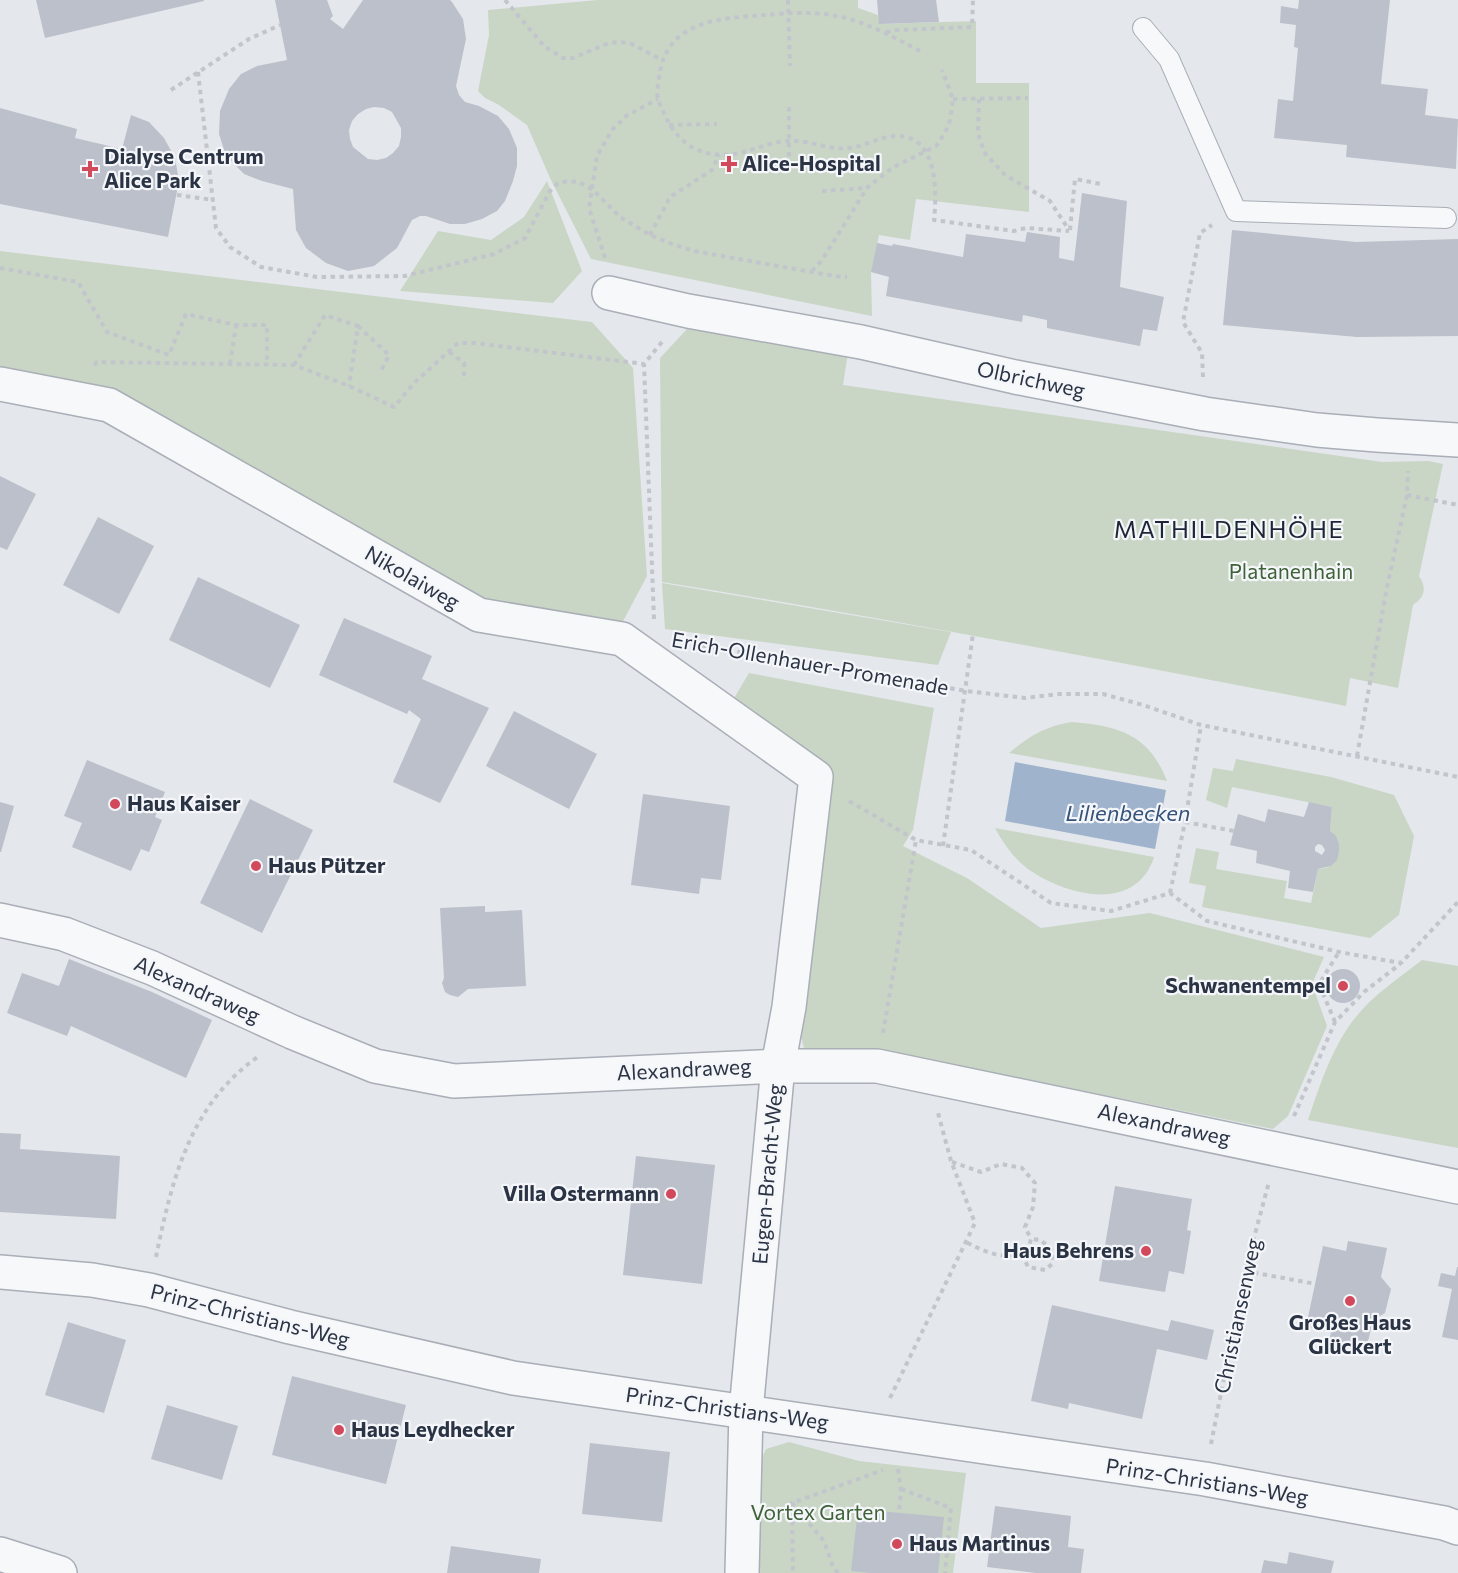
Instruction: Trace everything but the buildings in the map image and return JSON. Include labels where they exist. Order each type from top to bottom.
[{"type":"street","name":"Olbrichweg","points":[[607,277],[688,311],[861,342],[1015,377],[1205,414],[1317,430],[1458,440]]},
{"type":"street","name":"Nikolaiweg","points":[[0,384],[109,405],[479,615],[622,639],[816,777]]},
{"type":"street","name":"Eugen-Bracht-Weg","points":[[742,1573],[746,1411],[778,1066],[789,1007],[816,777]]},
{"type":"street","name":"Alexandraweg","points":[[0,920],[64,934],[152,968],[292,1032],[375,1066],[454,1080],[778,1066],[878,1066],[1458,1187]]},
{"type":"street","name":"Prinz-Christians-Weg","points":[[0,1272],[69,1278],[149,1290],[290,1327],[513,1378],[746,1411],[890,1444],[1204,1479],[1444,1523],[1458,1528]]},
{"type":"street","points":[[0,1554],[60,1573]]},
{"type":"lane","points":[[1143,28],[1169,59],[1236,211],[1446,218]]},
{"type":"path","points":[[505,0],[544,46],[563,58],[573,58],[609,43],[621,42],[632,44],[662,60]]},
{"type":"path","points":[[788,0],[790,66]]},
{"type":"path","points":[[884,33],[897,30],[972,27],[973,0]]},
{"type":"path","points":[[920,51],[857,21],[834,15],[788,13],[728,17],[703,23],[678,37],[669,45],[662,60],[658,99],[669,125],[679,139],[704,152],[719,155],[789,141],[812,142],[826,148],[838,149],[850,148],[882,138],[899,136],[910,139],[926,151],[935,182],[934,220],[1014,231],[1026,228],[1070,231]]},
{"type":"path","points":[[171,90],[249,39],[280,25]]},
{"type":"path","points":[[812,272],[867,189],[892,168],[936,146],[945,133],[950,120],[952,99],[942,70]]},
{"type":"path","points":[[198,72],[216,228],[230,247],[261,267],[317,277],[405,276],[494,254],[525,237],[550,191],[557,184],[567,181],[579,182],[593,190],[620,217],[650,235],[694,251],[847,277]]},
{"type":"path","points":[[952,99],[1028,98]]},
{"type":"path","points":[[607,277],[589,208],[597,156],[612,130],[626,116],[658,99]]},
{"type":"path","points":[[979,99],[978,133],[984,152],[1005,175],[1050,201],[1070,231]]},
{"type":"path","points":[[789,107],[789,166]]},
{"type":"path","points":[[669,125],[717,124]]},
{"type":"path","points":[[650,235],[670,197],[712,170],[719,155]]},
{"type":"path","points":[[1070,231],[1075,180],[1101,184]]},
{"type":"path","points":[[822,191],[867,189]]},
{"type":"path","points":[[177,195],[214,200]]},
{"type":"path","points":[[1205,414],[1202,353],[1182,322],[1200,233],[1236,211]]},
{"type":"path","points":[[0,268],[78,282],[107,332],[169,355]]},
{"type":"path","points":[[105,363],[294,365],[394,407],[414,383],[458,344],[474,343],[644,364],[688,311]]},
{"type":"path","points":[[166,362],[186,314],[236,325],[267,326],[267,365]]},
{"type":"path","points":[[294,365],[325,315],[358,326],[389,355],[380,373]]},
{"type":"path","points":[[230,364],[236,325]]},
{"type":"path","points":[[348,386],[358,326]]},
{"type":"path","points":[[449,352],[465,363],[464,381]]},
{"type":"path","name":"Erich-Ollenhauer-Promenade","points":[[644,364],[654,626]]},
{"type":"path","points":[[1357,756],[1386,592],[1407,495],[1409,437]]},
{"type":"path","points":[[1407,495],[1458,505]]},
{"type":"path","points":[[943,846],[973,634]]},
{"type":"path","name":"Erich-Ollenhauer-Promenade","points":[[689,644],[966,691],[1025,698],[1060,694],[1103,694],[1201,725],[1458,777]]},
{"type":"path","points":[[1170,893],[1185,822],[1201,725]]},
{"type":"path","points":[[816,777],[837,794],[916,840],[971,850],[1051,903],[1111,911],[1170,893]]},
{"type":"path","points":[[1185,822],[1234,831]]},
{"type":"path","points":[[878,1066],[916,840]]},
{"type":"path","points":[[1170,893],[1207,921],[1401,963]]},
{"type":"path","points":[[1299,1103],[1335,1022],[1364,992],[1401,963],[1458,902],[1458,899]]},
{"type":"path","points":[[1335,1022],[1320,984],[1339,951]]},
{"type":"path","points":[[149,1290],[173,1181],[195,1125],[223,1090],[249,1063],[292,1032]]},
{"type":"path","points":[[900,1513],[901,1489],[890,1444],[975,1223],[951,1161],[928,1075]]},
{"type":"path","points":[[951,1161],[981,1172],[1001,1164],[1022,1168],[1035,1183],[1033,1207],[1025,1227],[1031,1239],[1028,1253],[1009,1257],[986,1253],[966,1242]]},
{"type":"path","name":"Christiansenweg","points":[[1210,1452],[1245,1272],[1269,1181]]},
{"type":"path","points":[[1022,1254],[1029,1267],[1045,1270],[1052,1264],[1052,1251],[1041,1240],[1031,1239]]},
{"type":"path","points":[[1245,1272],[1316,1284]]},
{"type":"path","points":[[792,1503],[890,1444]]},
{"type":"path","points":[[901,1489],[951,1508],[945,1573]]},
{"type":"path","points":[[792,1503],[793,1573]]},
{"type":"path","points":[[792,1503],[824,1541],[833,1568],[838,1573]]},
{"type":"green space","points":[[598,0],[858,0],[858,8],[878,15],[880,24],[976,21],[976,83],[1029,83],[1029,212],[916,199],[910,240],[879,235],[871,274],[872,316],[591,259],[550,178],[527,125],[478,91],[489,35],[488,10]]},
{"type":"green space","points":[[547,181],[582,271],[553,303],[400,291],[438,231],[491,240],[524,217]]},
{"type":"green space","points":[[0,251],[592,322],[633,368],[647,576],[621,625],[482,606],[353,532],[0,371]]},
{"type":"green space","name":"Platanenhain","points":[[687,329],[725,332],[848,353],[843,385],[1382,462],[1428,461],[1443,464],[1419,576],[1424,592],[1413,605],[1398,688],[1350,678],[1346,706],[1004,641],[662,582],[660,358]]},
{"type":"green space","points":[[662,583],[951,632],[938,665],[665,629]]},
{"type":"green space","points":[[749,673],[934,708],[913,830],[903,846],[967,878],[1041,928],[1150,913],[1324,957],[1312,984],[1327,1026],[1288,1116],[1273,1129],[881,1050],[804,1048],[796,1017],[829,768],[733,700]]},
{"type":"green space","points":[[1072,722],[1105,726],[1131,736],[1151,753],[1160,765],[1167,781],[1009,753],[1038,733]]},
{"type":"green space","points":[[1236,759],[1331,777],[1394,795],[1414,836],[1399,915],[1370,938],[1202,907],[1206,886],[1189,883],[1196,848],[1219,852],[1216,869],[1287,881],[1284,898],[1311,903],[1318,869],[1332,865],[1338,855],[1337,843],[1330,831],[1332,807],[1232,787],[1227,808],[1206,800],[1213,768],[1233,771]]},
{"type":"green space","points":[[995,828],[1154,857],[1145,875],[1132,886],[1117,893],[1081,892],[1046,880],[1031,871],[1010,852]]},
{"type":"green space","points":[[1422,960],[1458,966],[1458,1148],[1308,1120],[1327,1067],[1347,1029],[1370,1002]]},
{"type":"green space","name":"Vortex Garten","points":[[789,1442],[859,1461],[966,1473],[953,1573],[758,1573],[759,1464],[766,1449]]},
{"type":"water","name":"Lilienbecken","points":[[1015,762],[1166,790],[1155,849],[1005,821]]},
{"type":"place","name":"Alice-Hospital","points":[[729,164]]},
{"type":"place","name":"Dialyse Centrum Alice Park","points":[[90,169]]},
{"type":"place","name":"Haus Kaiser","points":[[115,804]]},
{"type":"place","name":"Haus Pützer","points":[[256,866]]},
{"type":"place","name":"Schwanentempel","points":[[1343,986]]},
{"type":"place","name":"Villa Ostermann","points":[[671,1194]]},
{"type":"place","name":"Haus Behrens","points":[[1146,1251]]},
{"type":"place","name":"Großes Haus Glückert","points":[[1350,1301]]},
{"type":"place","name":"Haus Leydhecker","points":[[339,1430]]},
{"type":"place","name":"Haus Martinus","points":[[897,1544]]},
{"type":"district","name":"MATHILDENHÖHE","points":[[1229,530]]}]
